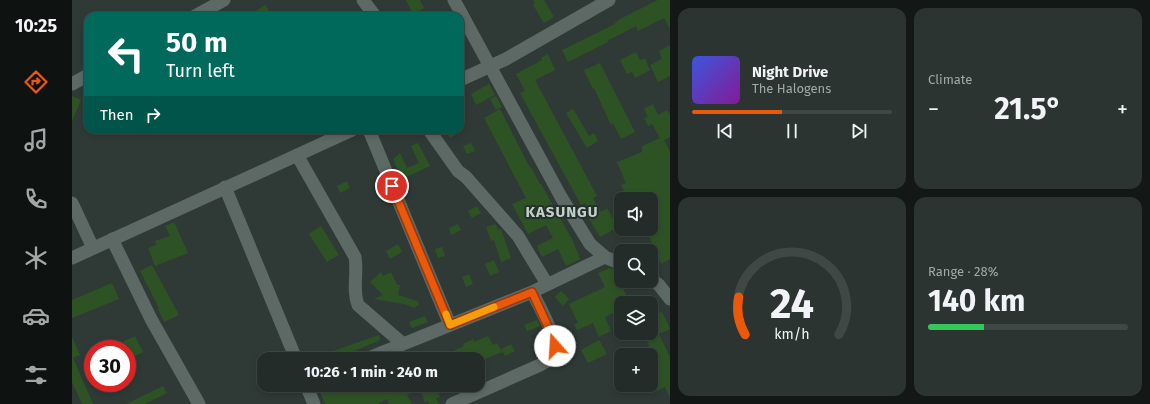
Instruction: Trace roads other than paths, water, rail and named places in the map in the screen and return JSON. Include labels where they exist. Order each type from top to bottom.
[{"type":"street","points":[[202,12],[224,0]]},
{"type":"street","points":[[363,0],[372,12]]},
{"type":"street","points":[[454,0],[461,12]]},
{"type":"street","points":[[464,78],[506,59],[609,0]]},
{"type":"street","points":[[464,18],[565,204],[590,244],[605,257],[614,261]]},
{"type":"street","points":[[72,84],[84,77]]},
{"type":"street","points":[[72,258],[343,134]]},
{"type":"street","points":[[371,134],[450,325]]},
{"type":"street","points":[[432,134],[458,171],[466,177],[518,236],[547,284]]},
{"type":"street","points":[[297,155],[355,257],[355,297],[358,305],[403,344]]},
{"type":"street","points":[[226,187],[293,352]]},
{"type":"street","points":[[72,203],[93,248]]},
{"type":"street","points":[[112,239],[151,319],[199,404]]},
{"type":"street","points":[[383,352],[532,292],[605,257]]},
{"type":"street","points":[[658,284],[670,299]]},
{"type":"street","points":[[452,404],[540,364],[550,358],[554,353],[555,346],[551,333],[532,292]]},
{"type":"street","points":[[310,392],[314,404]]},
{"type":"district","name":"KASUNGU","points":[[562,212]]}]
